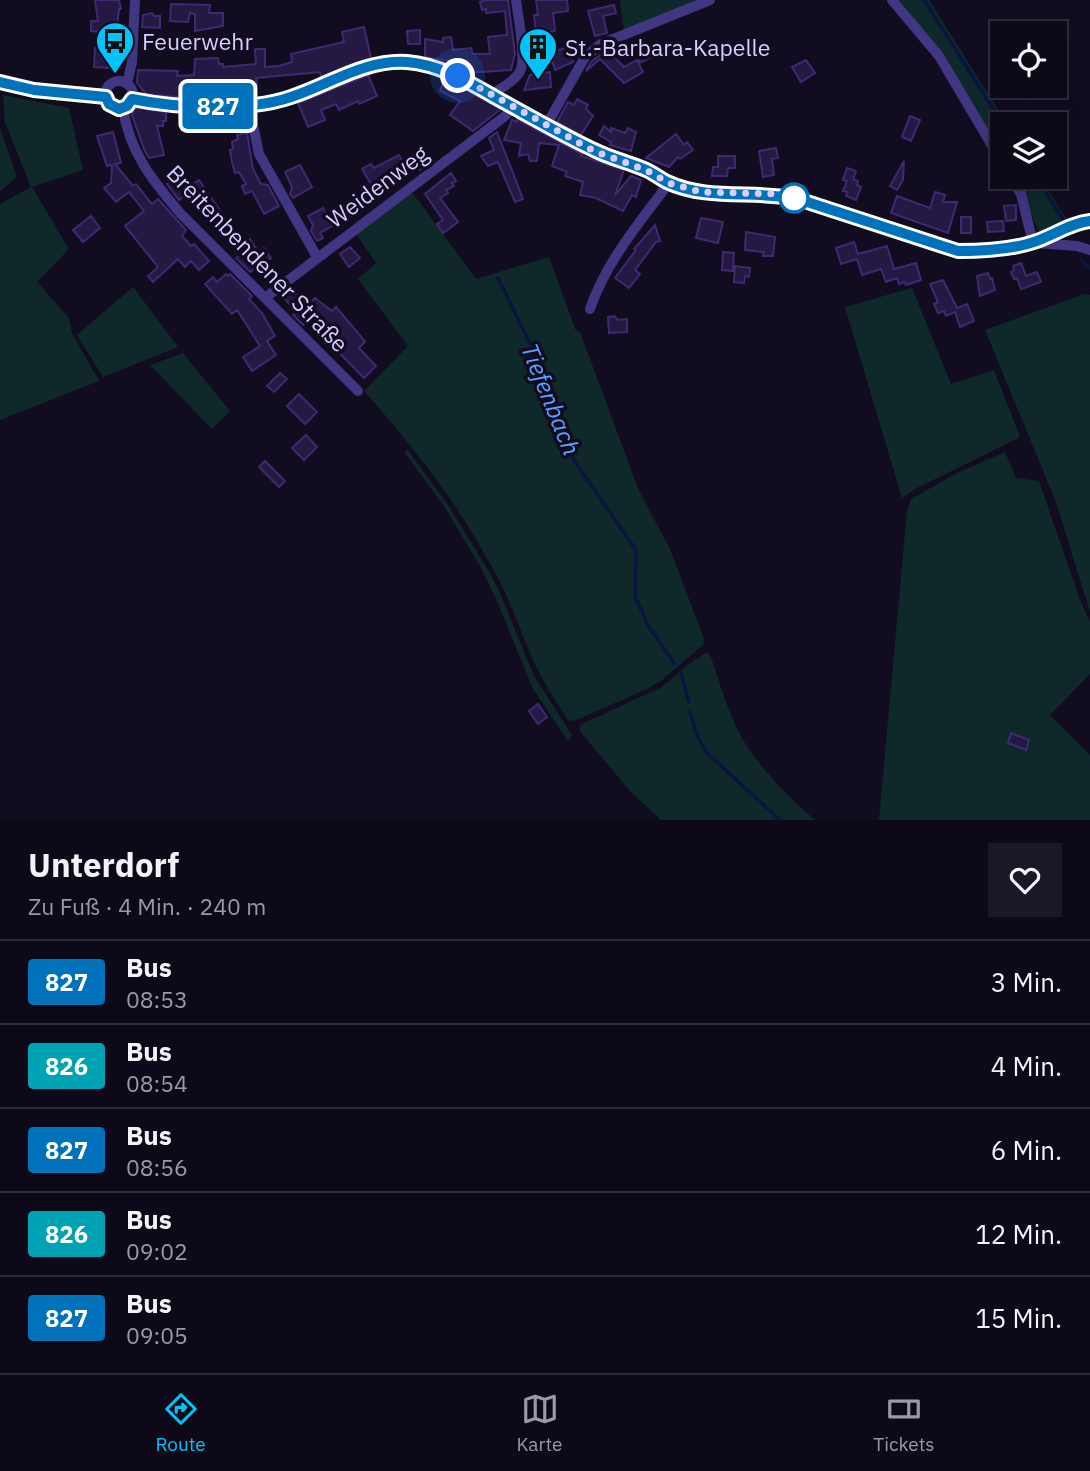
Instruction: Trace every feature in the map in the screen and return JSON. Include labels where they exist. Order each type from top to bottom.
[{"type":"street","points":[[127,84],[132,62],[135,0]]},
{"type":"street","points":[[491,95],[514,78],[521,69],[516,0]]},
{"type":"street","points":[[547,124],[585,57],[601,44],[710,0]]},
{"type":"street","points":[[892,0],[940,56],[990,142]]},
{"type":"street","points":[[132,99],[202,107],[249,105],[290,98],[342,75],[375,66],[404,62],[426,65],[458,76],[594,151],[646,170],[669,183],[701,192],[777,194],[958,251],[978,251],[1033,243],[1077,246],[1090,250]]},
{"type":"street","points":[[118,81],[127,84],[132,91],[132,99],[123,108],[112,106],[106,97],[110,85],[118,81]]},
{"type":"street","points":[[0,82],[34,90],[106,97]]},
{"type":"street","points":[[249,105],[259,154],[317,257]]},
{"type":"street","name":"Weidenweg","points":[[265,298],[504,117],[513,107]]},
{"type":"street","name":"Breitenbendener Straße","points":[[123,108],[129,138],[149,174],[180,213],[358,391]]},
{"type":"street","points":[[590,309],[597,288],[608,269],[669,183]]},
{"type":"street","points":[[1018,189],[1033,243]]},
{"type":"street","points":[[1033,243],[1077,222],[1090,221]]},
{"type":"street","points":[[1077,222],[1071,233],[1077,246]]},
{"type":"green space","points":[[620,0],[701,0],[624,31]]},
{"type":"green space","points":[[896,0],[929,0],[999,112],[990,112],[990,141]]},
{"type":"green space","points":[[3,95],[69,108],[83,170],[32,187],[69,249],[37,282],[69,318],[72,333],[99,381],[0,420],[0,204],[31,187],[5,122]]},
{"type":"green space","points":[[0,128],[17,177],[0,191]]},
{"type":"green space","points":[[1019,189],[1048,189],[1067,220],[1041,235]]},
{"type":"green space","points":[[412,192],[476,279],[549,257],[639,491],[670,549],[704,639],[703,645],[661,681],[574,721],[568,720],[541,675],[502,586],[473,533],[403,436],[364,391],[408,346],[358,279],[376,263],[356,234]]},
{"type":"green space","points":[[133,287],[178,347],[103,377],[77,335]]},
{"type":"green space","points":[[912,288],[951,384],[994,370],[1020,437],[902,498],[845,307]]},
{"type":"green space","points":[[1084,294],[1090,295],[1090,612],[1056,502],[985,330]]},
{"type":"green space","points":[[183,353],[230,411],[212,429],[150,365]]},
{"type":"green space","points":[[407,449],[446,502],[498,588],[534,676],[572,735],[568,741],[533,689],[481,568],[444,506],[404,452]]},
{"type":"green space","points":[[1005,452],[1016,478],[1039,481],[1090,622],[1090,674],[1050,715],[1090,755],[1090,820],[879,820],[907,511],[911,499],[957,473]]},
{"type":"green space","points":[[707,652],[733,719],[749,749],[775,782],[815,820],[661,820],[630,791],[579,730],[580,725],[662,687]]},
{"type":"building","points":[[95,0],[119,0],[121,9],[115,43],[112,43],[111,68],[94,67],[95,48],[100,49],[101,32],[91,31],[91,21],[98,21]]},
{"type":"building","points":[[508,0],[515,54],[511,70],[468,73],[467,61],[425,57],[425,39],[443,42],[443,38],[451,37],[453,50],[471,48],[473,54],[490,54],[488,37],[507,35],[505,11],[486,13],[480,2]]},
{"type":"building","points":[[536,0],[567,0],[568,11],[553,13],[555,31],[536,35]]},
{"type":"building","points":[[171,4],[210,5],[209,13],[223,13],[223,26],[195,31],[195,14],[190,13],[188,22],[170,21]]},
{"type":"building","points":[[614,5],[616,13],[603,16],[607,33],[595,36],[588,11]]},
{"type":"building","points":[[152,13],[154,16],[160,16],[160,28],[142,27],[143,15]]},
{"type":"building","points":[[364,27],[371,58],[321,77],[320,72],[256,78],[257,84],[250,86],[217,84],[188,89],[187,98],[146,94],[137,83],[138,70],[178,71],[177,76],[194,75],[195,59],[218,58],[223,67],[256,64],[255,49],[265,49],[265,67],[279,66],[292,62],[291,54],[344,42],[342,32]]},
{"type":"building","points":[[420,30],[420,44],[408,44],[407,31]]},
{"type":"building","points":[[647,42],[655,55],[640,63],[633,50]]},
{"type":"building","points":[[568,47],[573,62],[555,70],[550,53]]},
{"type":"building","points":[[607,50],[624,67],[637,60],[643,72],[624,83],[600,59],[586,71],[591,62]]},
{"type":"building","points":[[806,60],[815,73],[801,82],[792,67]]},
{"type":"building","name":"St.-Barbara-Kapelle","points":[[550,72],[551,87],[524,90],[530,75]]},
{"type":"building","points":[[368,75],[377,96],[339,110],[336,104],[321,110],[325,120],[308,127],[298,103]]},
{"type":"building","points":[[444,80],[501,109],[473,131],[450,115],[460,101],[440,91]]},
{"type":"building","points":[[577,99],[588,105],[586,109],[593,116],[581,135],[557,122],[568,102],[574,105]]},
{"type":"building","points":[[134,109],[166,112],[163,126],[157,126],[164,155],[149,158],[144,149],[132,115]]},
{"type":"building","points":[[910,116],[920,120],[911,141],[902,137]]},
{"type":"building","points":[[517,119],[582,154],[581,156],[624,170],[615,195],[631,176],[641,180],[636,197],[632,195],[623,211],[596,198],[580,195],[583,182],[565,176],[567,172],[552,166],[559,145],[539,143],[537,161],[530,161],[528,154],[519,156],[521,143],[504,140],[512,120],[516,122]]},
{"type":"building","points":[[604,126],[611,132],[611,128],[625,133],[628,128],[636,132],[631,151],[610,145],[611,142],[599,135]]},
{"type":"building","points":[[113,132],[121,163],[115,164],[152,204],[158,199],[186,230],[182,236],[191,246],[194,244],[209,261],[199,270],[191,261],[185,267],[178,259],[153,282],[148,276],[158,267],[125,226],[144,211],[129,192],[116,202],[104,188],[111,183],[112,165],[107,166],[97,136]]},
{"type":"building","points":[[497,132],[523,199],[515,202],[498,162],[488,166],[481,156],[494,150],[489,138]]},
{"type":"building","points":[[247,133],[253,169],[261,184],[268,185],[279,206],[264,214],[252,191],[245,194],[242,186],[246,184],[239,172],[235,173],[232,162],[232,142],[238,139],[237,135]]},
{"type":"building","points":[[676,134],[684,145],[687,142],[693,150],[680,159],[678,157],[669,167],[646,158]]},
{"type":"building","points":[[776,148],[778,158],[772,159],[774,175],[763,177],[759,151]]},
{"type":"building","points":[[425,153],[431,161],[420,170],[419,168],[392,182],[389,175],[372,186],[362,169],[371,164],[374,168],[399,155],[406,167]]},
{"type":"building","points":[[718,156],[735,156],[735,168],[728,168],[727,176],[712,176],[713,167],[718,167]]},
{"type":"building","points":[[904,161],[903,180],[897,190],[890,186]]},
{"type":"building","points":[[300,165],[312,187],[293,198],[290,194],[292,187],[285,172]]},
{"type":"building","points":[[847,168],[856,171],[853,179],[858,181],[857,185],[861,187],[856,200],[846,196],[847,192],[843,191],[847,181],[843,180]]},
{"type":"building","points":[[451,173],[456,181],[452,183],[454,186],[446,190],[448,193],[440,198],[458,222],[443,233],[437,224],[443,220],[425,194]]},
{"type":"building","points":[[176,177],[188,193],[179,200],[167,184]]},
{"type":"building","points":[[199,180],[223,215],[211,223],[186,188]]},
{"type":"building","points":[[935,192],[945,195],[943,202],[957,202],[948,233],[891,213],[897,196],[930,208]]},
{"type":"building","points":[[1016,205],[1016,220],[1006,221],[1004,206]]},
{"type":"building","points":[[323,208],[332,226],[320,233],[323,238],[317,241],[311,231],[313,225],[308,216]]},
{"type":"building","points":[[91,216],[100,228],[83,242],[73,230]]},
{"type":"building","points":[[961,217],[971,217],[971,233],[961,233]]},
{"type":"building","points":[[701,218],[723,222],[718,243],[696,238]]},
{"type":"building","points":[[1003,221],[1004,231],[988,232],[987,222]]},
{"type":"building","points":[[655,225],[660,241],[656,242],[635,270],[640,274],[629,288],[615,278],[636,250],[634,249]]},
{"type":"building","points":[[746,232],[775,237],[773,256],[745,250]]},
{"type":"building","points":[[250,239],[258,252],[264,248],[271,258],[250,272],[236,258],[246,251],[241,247]]},
{"type":"building","points":[[854,242],[858,254],[887,246],[894,269],[916,263],[921,280],[906,285],[905,282],[899,284],[897,278],[886,282],[881,269],[862,275],[857,259],[841,264],[836,248]]},
{"type":"building","points":[[350,247],[360,258],[349,267],[340,254]]},
{"type":"building","points":[[723,252],[734,253],[733,271],[722,270]]},
{"type":"building","points":[[1021,263],[1026,276],[1037,272],[1041,282],[1021,289],[1017,278],[1014,279],[1011,272],[1014,270],[1013,266]]},
{"type":"building","points":[[735,266],[750,268],[749,277],[745,276],[744,283],[734,282]]},
{"type":"building","points":[[988,273],[995,290],[980,296],[977,276]]},
{"type":"building","points":[[230,274],[252,296],[249,299],[262,313],[275,336],[267,341],[276,355],[252,371],[243,357],[260,346],[237,310],[232,314],[205,284],[213,277],[217,282]]},
{"type":"building","points":[[943,280],[957,308],[967,304],[974,321],[960,327],[955,312],[946,316],[944,311],[938,313],[934,304],[938,302],[930,284]]},
{"type":"building","points":[[292,287],[306,307],[315,298],[332,311],[336,307],[359,334],[365,342],[359,348],[376,366],[364,378],[312,325],[307,322],[303,325],[293,315],[296,313],[282,295]]},
{"type":"building","points":[[615,316],[617,320],[627,319],[627,332],[609,333],[608,317]]},
{"type":"building","points":[[280,373],[287,379],[274,392],[267,386]]},
{"type":"building","points":[[299,394],[317,412],[305,424],[287,406]]},
{"type":"building","points":[[306,435],[317,447],[304,460],[292,448]]},
{"type":"building","points":[[265,461],[285,481],[279,487],[259,467]]},
{"type":"building","points":[[538,704],[547,717],[538,724],[529,711]]},
{"type":"building","points":[[1011,733],[1029,740],[1026,750],[1008,743]]},
{"type":"waterway","points":[[924,0],[995,112]]},
{"type":"waterway","points":[[1044,189],[1063,219]]},
{"type":"waterway","points":[[1080,259],[1090,268]]},
{"type":"waterway","name":"Tiefenbach","points":[[498,278],[545,374],[573,459],[636,550],[635,597],[649,627],[675,664]]},
{"type":"waterway","name":"Tiefenbach","points":[[681,673],[689,702]]},
{"type":"waterway","name":"Tiefenbach","points":[[690,712],[706,752],[780,820]]},
{"type":"bus line","name":"827","points":[[0,82],[34,90],[106,97],[109,104],[119,109],[127,106],[132,99],[202,107],[245,105],[290,98],[342,75],[404,62],[426,65],[458,76],[594,151],[646,170],[669,183],[701,192],[777,194],[821,204],[958,251],[978,251],[1033,243],[1077,222],[1090,221]]},
{"type":"place","name":"Feuerwehr","points":[[115,75]]},
{"type":"place","name":"St.-Barbara-Kapelle","points":[[538,81]]},
{"type":"route","points":[[458,76],[594,151],[646,170],[669,183],[701,192],[777,194],[798,199],[794,198]]}]
